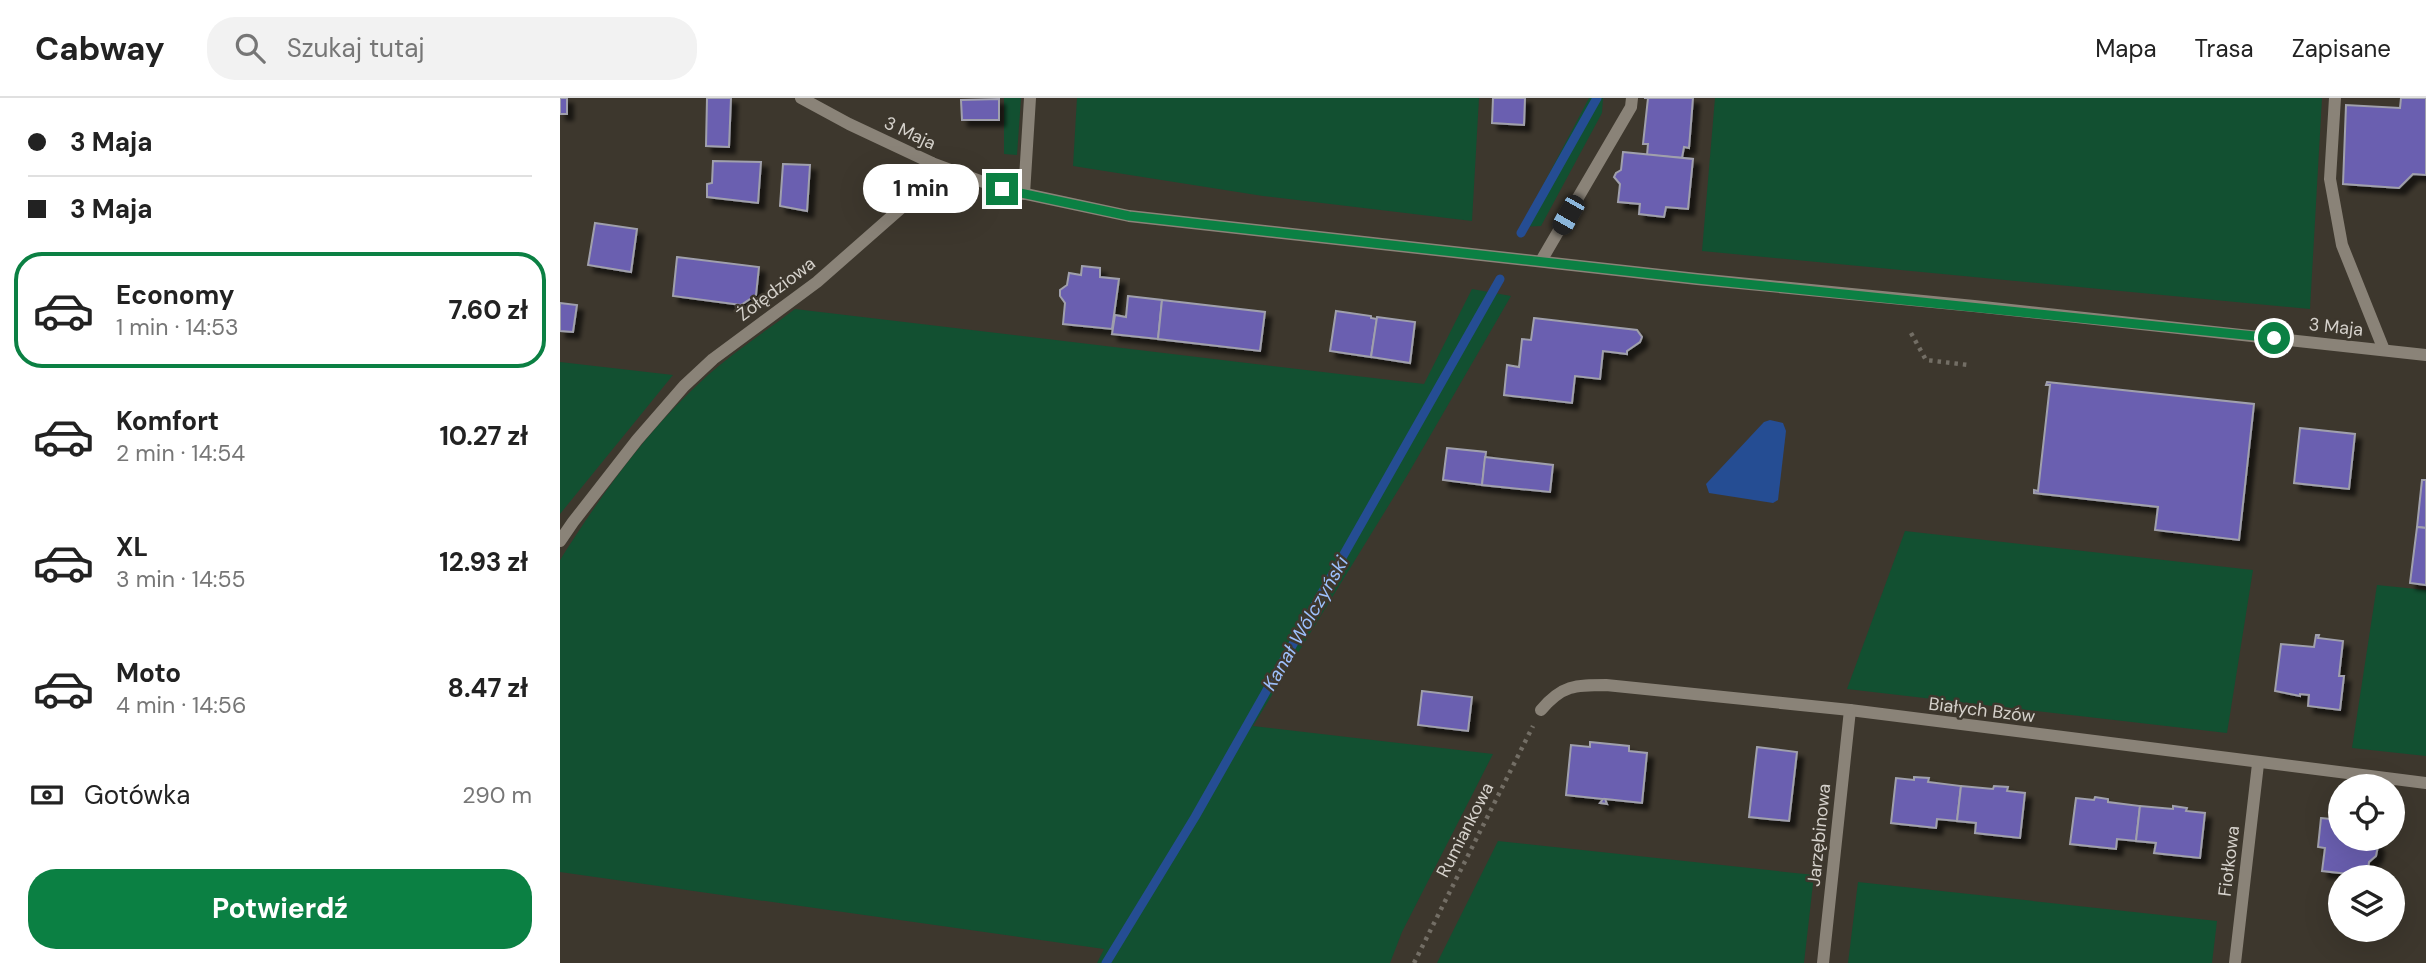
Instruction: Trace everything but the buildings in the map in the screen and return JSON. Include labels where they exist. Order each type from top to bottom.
[{"type":"street","name":"3 Maja","points":[[801,98],[932,163],[1024,194],[1129,216],[2426,355]]},
{"type":"street","points":[[1024,194],[1030,98]]},
{"type":"street","points":[[1541,261],[1631,107],[1632,98]]},
{"type":"street","points":[[2335,98],[2330,179],[2342,245],[2384,350]]},
{"type":"street","name":"Żołędziowa","points":[[560,541],[638,440],[684,386],[713,359],[817,282],[908,202],[932,163]]},
{"type":"street","name":"Białych Bzów","points":[[1541,709],[1553,696],[1568,687],[1606,685],[1850,710],[2258,764],[2426,783]]},
{"type":"street","name":"Jarzębinowa","points":[[1823,963],[1850,710]]},
{"type":"street","name":"Fiołkowa","points":[[2235,963],[2258,764]]},
{"type":"path","points":[[1911,333],[1926,360],[1968,365]]},
{"type":"path","name":"Rumiankowa","points":[[1414,963],[1541,709]]},
{"type":"green space","points":[[1004,98],[1021,98],[1017,155],[1004,154]]},
{"type":"green space","points":[[1077,98],[1479,98],[1472,221],[1263,196],[1073,166]]},
{"type":"green space","points":[[1589,98],[1603,98],[1602,113],[1541,226],[1521,227]]},
{"type":"green space","points":[[1715,98],[2322,98],[2310,309],[1702,251]]},
{"type":"green space","points":[[1472,289],[1511,296],[1408,474],[1253,726],[1493,754],[1402,932],[1390,963],[1097,963],[1104,949],[560,872],[560,560],[610,486],[666,417],[718,366],[795,309],[1424,384]]},
{"type":"green space","points":[[560,362],[673,375],[560,514]]},
{"type":"green space","points":[[1905,531],[2253,570],[2227,733],[1847,689]]},
{"type":"green space","points":[[2377,585],[2426,590],[2426,756],[2352,748]]},
{"type":"green space","points":[[1498,841],[1814,875],[1804,963],[1437,963]]},
{"type":"green space","points":[[1858,882],[2217,921],[2212,963],[1848,963]]},
{"type":"water","points":[[1770,420],[1783,423],[1786,431],[1778,500],[1773,503],[1709,493],[1706,484],[1764,422]]},
{"type":"waterway","name":"Kanał Wólczyński","points":[[1521,233],[1597,98]]},
{"type":"waterway","name":"Kanał Wólczyński","points":[[1106,963],[1195,817],[1500,279]]},
{"type":"route","points":[[1002,189],[1129,216],[1697,279],[2274,338]]}]
